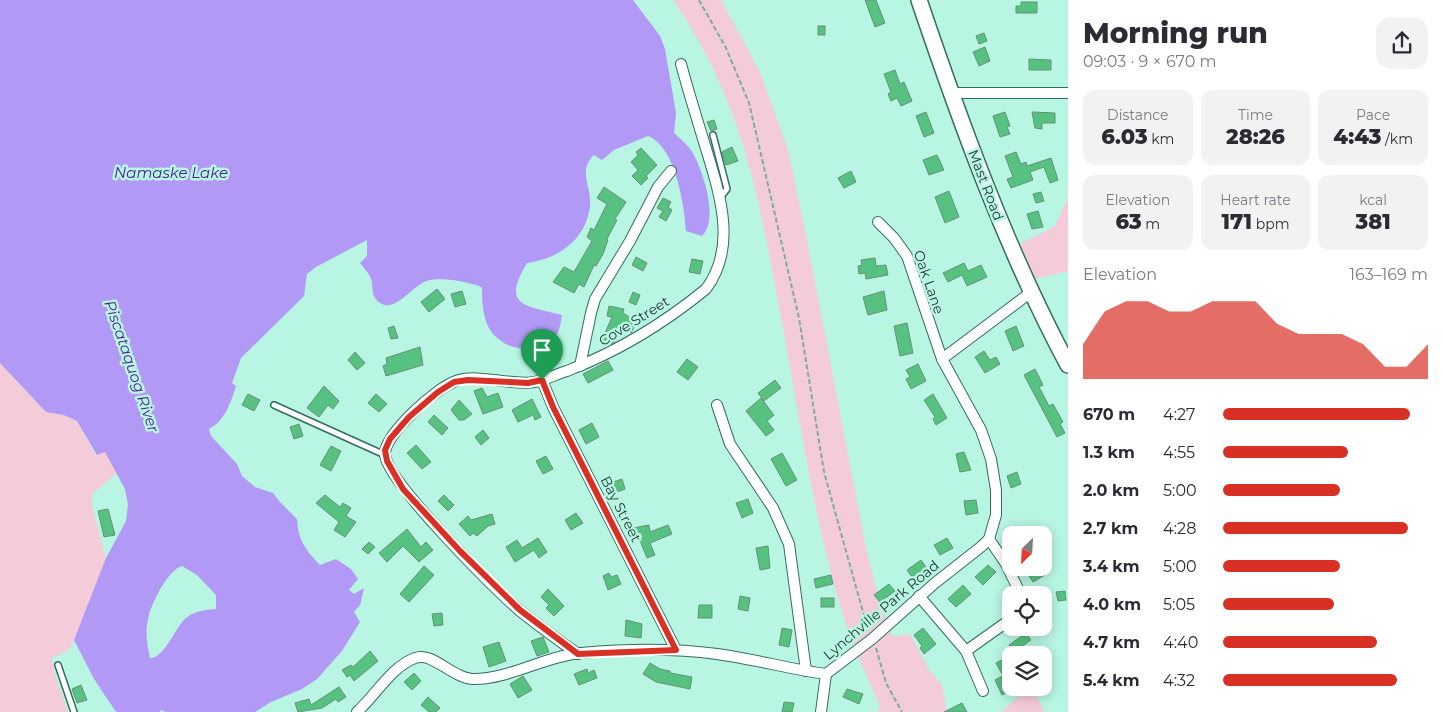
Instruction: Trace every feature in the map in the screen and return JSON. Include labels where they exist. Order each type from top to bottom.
[{"type":"main road","name":"Mast Road","points":[[919,0],[950,93],[1030,292],[1065,353]]},
{"type":"street","name":"Cove Street","points":[[385,456],[387,444],[401,425],[438,392],[454,382],[468,380],[528,383],[542,380],[600,359],[630,343],[706,289],[717,270],[723,247],[724,225],[720,198],[681,64]]},
{"type":"street","points":[[950,93],[1068,93]]},
{"type":"street","points":[[580,366],[592,306],[658,187],[671,171]]},
{"type":"street","name":"Oak Lane","points":[[878,222],[894,238],[907,256],[942,360]]},
{"type":"street","points":[[1017,586],[989,539],[995,521],[997,503],[991,458],[978,423],[942,360],[1030,292]]},
{"type":"street","name":"Bay Street","points":[[542,380],[553,407],[676,650]]},
{"type":"street","points":[[717,405],[730,444],[773,508],[789,544],[806,671]]},
{"type":"street","points":[[385,456],[388,466],[403,489],[460,551],[520,610],[578,654]]},
{"type":"street","name":"Lynchville Park Road","points":[[357,712],[397,670],[420,656],[428,657],[459,676],[477,679],[578,654],[676,650],[718,654],[826,674],[872,639],[919,596],[975,553],[989,539]]},
{"type":"street","points":[[919,596],[942,626],[966,651],[983,691]]},
{"type":"street","points":[[966,651],[1002,625]]},
{"type":"street","points":[[821,712],[826,674]]},
{"type":"lane","points":[[713,134],[727,189],[720,198]]},
{"type":"lane","points":[[274,405],[385,456]]},
{"type":"lane","points":[[58,665],[74,712]]},
{"type":"path","points":[[699,0],[726,48],[749,103],[799,318],[824,472],[870,634]]},
{"type":"path","points":[[874,644],[886,683],[902,712]]},
{"type":"shaded area","points":[[673,0],[721,0],[760,72],[788,150],[874,581],[893,637],[910,634],[929,670],[942,685],[947,712],[878,712],[880,706],[848,630],[826,552],[755,188],[732,112],[716,75],[697,38]]},
{"type":"shaded area","points":[[1068,198],[1068,271],[1035,279],[1020,244],[1054,227]]},
{"type":"shaded area","points":[[0,363],[46,412],[64,415],[77,421],[96,455],[105,451],[117,473],[92,494],[92,506],[106,558],[83,621],[69,650],[52,658],[54,672],[68,712],[0,712]]},
{"type":"shaded area","points":[[1019,696],[1036,696],[1045,712],[1001,712]]},
{"type":"water","name":"Namaske Lake","points":[[0,0],[633,0],[660,36],[665,49],[676,113],[674,133],[691,150],[700,168],[707,193],[709,218],[707,228],[702,236],[686,231],[680,192],[672,164],[658,142],[648,136],[614,150],[602,160],[594,155],[586,167],[590,206],[583,229],[569,246],[560,252],[538,261],[527,263],[519,278],[516,289],[517,297],[521,302],[528,306],[562,315],[557,334],[544,345],[518,348],[509,346],[495,336],[486,320],[482,288],[476,285],[459,281],[430,280],[417,286],[392,304],[380,303],[375,298],[370,277],[360,263],[367,256],[367,240],[316,267],[307,274],[304,296],[241,358],[232,383],[236,386],[232,398],[223,416],[215,426],[209,429],[211,436],[237,464],[242,476],[255,487],[273,493],[297,519],[303,544],[320,565],[336,559],[351,569],[358,579],[349,590],[354,594],[364,588],[360,605],[354,612],[360,622],[342,651],[317,679],[302,689],[271,702],[255,712],[166,712],[161,710],[160,712],[116,712],[94,679],[74,640],[106,558],[126,521],[128,505],[125,489],[105,452],[97,455],[77,421],[64,415],[46,412],[0,363]],"holes":[[[182,566],[197,575],[216,595],[216,609],[200,611],[186,618],[165,648],[155,657],[150,658],[147,624],[152,605],[160,589],[171,574]]]},
{"type":"building","points":[[865,0],[876,0],[885,23],[875,27]]},
{"type":"building","points":[[1021,2],[1037,2],[1037,13],[1016,13],[1016,6],[1021,6]]},
{"type":"building","points":[[818,26],[825,26],[825,35],[818,35]]},
{"type":"building","points":[[984,33],[987,41],[979,44],[976,36]]},
{"type":"building","points":[[985,47],[990,61],[979,66],[973,52]]},
{"type":"building","points":[[1029,59],[1051,60],[1051,70],[1029,70]]},
{"type":"building","points":[[895,70],[900,84],[904,82],[912,101],[901,106],[897,98],[891,101],[888,94],[891,92],[884,74]]},
{"type":"building","points":[[926,112],[934,133],[924,137],[916,116]]},
{"type":"building","points":[[1005,112],[1010,126],[1007,127],[1010,134],[1000,137],[993,116]]},
{"type":"building","points":[[1032,112],[1055,113],[1055,123],[1042,123],[1042,129],[1035,128]]},
{"type":"building","points":[[714,120],[717,129],[711,131],[707,122]]},
{"type":"building","points":[[732,147],[738,161],[726,165],[722,152]]},
{"type":"building","points":[[641,148],[657,165],[646,176],[648,178],[641,185],[632,176],[638,170],[631,162],[638,155],[636,152]]},
{"type":"building","points":[[1016,152],[1021,164],[1026,162],[1027,166],[1051,158],[1058,180],[1050,183],[1044,167],[1030,172],[1033,180],[1011,188],[1007,179],[1013,177],[1005,156]]},
{"type":"building","points":[[937,155],[944,170],[929,175],[923,160]]},
{"type":"building","points":[[851,171],[856,182],[844,188],[838,178]]},
{"type":"building","points":[[604,187],[626,202],[615,219],[617,220],[607,239],[603,254],[596,266],[594,265],[584,287],[579,284],[574,293],[553,282],[564,267],[574,272],[592,241],[587,237],[591,228],[594,230],[607,204],[597,198]]},
{"type":"building","points":[[949,191],[959,217],[945,223],[935,197]]},
{"type":"building","points":[[1041,192],[1044,201],[1036,203],[1033,194]]},
{"type":"building","points":[[663,198],[671,202],[668,207],[672,210],[666,221],[659,217],[663,211],[657,208]]},
{"type":"building","points":[[1038,211],[1043,227],[1032,229],[1027,214]]},
{"type":"building","points":[[636,257],[647,263],[643,271],[632,265]]},
{"type":"building","points":[[875,258],[876,266],[886,265],[888,275],[866,279],[865,273],[859,274],[858,266],[862,265],[861,260]]},
{"type":"building","points":[[692,259],[703,261],[700,274],[689,272]]},
{"type":"building","points":[[964,263],[968,271],[981,265],[987,277],[967,286],[962,275],[948,282],[943,273]]},
{"type":"building","points":[[437,289],[445,299],[429,312],[421,302]]},
{"type":"building","points":[[462,291],[466,304],[455,307],[451,294]]},
{"type":"building","points":[[884,291],[887,310],[868,315],[863,297]]},
{"type":"building","points":[[633,292],[640,295],[636,305],[629,302]]},
{"type":"building","points":[[609,306],[624,309],[623,313],[637,322],[631,333],[622,327],[616,341],[611,344],[602,340],[612,317],[607,316]]},
{"type":"building","points":[[907,323],[913,353],[900,356],[894,326]]},
{"type":"building","points":[[394,326],[398,338],[391,339],[388,328]]},
{"type":"building","points":[[1016,326],[1024,346],[1013,351],[1005,331]]},
{"type":"building","points":[[420,347],[423,365],[386,376],[383,366],[387,364],[386,358]]},
{"type":"building","points":[[984,351],[990,360],[996,357],[1000,364],[985,373],[975,357]]},
{"type":"building","points":[[355,352],[365,363],[357,370],[348,360]]},
{"type":"building","points":[[687,359],[698,367],[688,380],[677,372]]},
{"type":"building","points":[[608,361],[613,370],[588,383],[583,374]]},
{"type":"building","points":[[918,364],[926,381],[911,389],[906,379],[910,377],[906,370]]},
{"type":"building","points":[[1035,369],[1043,385],[1039,387],[1049,406],[1053,404],[1063,422],[1060,424],[1065,433],[1057,437],[1024,375]]},
{"type":"building","points":[[775,380],[781,388],[764,401],[758,393]]},
{"type":"building","points":[[324,386],[339,401],[333,409],[328,405],[319,417],[307,408]]},
{"type":"building","points":[[482,388],[487,397],[498,393],[503,407],[483,414],[474,391]]},
{"type":"building","points":[[248,394],[260,400],[254,411],[242,405]]},
{"type":"building","points":[[376,394],[387,404],[379,412],[368,403]]},
{"type":"building","points":[[933,394],[947,418],[936,425],[933,419],[935,417],[924,400]]},
{"type":"building","points":[[761,398],[774,415],[767,421],[774,430],[766,436],[746,411]]},
{"type":"building","points":[[532,399],[541,417],[535,420],[533,415],[518,422],[512,410]]},
{"type":"building","points":[[459,400],[472,414],[464,420],[459,420],[451,410]]},
{"type":"building","points":[[434,415],[448,428],[442,435],[428,422]]},
{"type":"building","points":[[592,423],[599,437],[586,444],[579,430]]},
{"type":"building","points":[[299,424],[303,436],[294,439],[290,427]]},
{"type":"building","points":[[483,430],[489,438],[481,445],[475,437]]},
{"type":"building","points":[[416,445],[431,462],[422,469],[407,453]]},
{"type":"building","points":[[331,446],[341,451],[331,471],[320,465]]},
{"type":"building","points":[[964,452],[971,470],[960,472],[956,454]]},
{"type":"building","points":[[782,453],[797,480],[786,486],[771,459]]},
{"type":"building","points":[[546,456],[553,469],[543,474],[536,461]]},
{"type":"building","points":[[1017,472],[1021,484],[1011,488],[1007,476]]},
{"type":"building","points":[[622,479],[625,489],[617,492],[613,482]]},
{"type":"building","points":[[325,495],[340,507],[343,503],[351,508],[346,516],[356,522],[345,537],[334,530],[339,522],[316,503]]},
{"type":"building","points":[[444,495],[454,505],[448,511],[438,501]]},
{"type":"building","points":[[748,499],[753,513],[742,518],[736,503]]},
{"type":"building","points":[[976,500],[978,513],[966,515],[964,501]]},
{"type":"building","points":[[108,509],[115,535],[104,537],[98,511]]},
{"type":"building","points":[[576,513],[583,523],[571,530],[565,520]]},
{"type":"building","points":[[492,514],[495,524],[488,526],[477,536],[473,533],[470,536],[459,524],[468,516],[471,520]]},
{"type":"building","points":[[649,525],[650,532],[668,525],[672,534],[650,543],[655,555],[647,558],[639,538],[635,539],[633,528]]},
{"type":"building","points":[[407,529],[421,547],[426,542],[433,550],[419,562],[403,546],[387,562],[379,553]]},
{"type":"building","points":[[538,538],[547,552],[539,558],[534,550],[515,562],[506,547],[517,540],[522,548]]},
{"type":"building","points":[[947,538],[953,548],[940,555],[934,545]]},
{"type":"building","points":[[369,542],[375,547],[368,554],[362,549]]},
{"type":"building","points":[[768,546],[770,568],[760,570],[756,548]]},
{"type":"building","points":[[921,560],[928,570],[914,580],[907,570]]},
{"type":"building","points":[[988,565],[996,572],[983,585],[975,577]]},
{"type":"building","points":[[424,566],[434,575],[409,602],[400,594]]},
{"type":"building","points":[[609,573],[611,577],[617,575],[621,584],[608,590],[603,576]]},
{"type":"building","points":[[831,575],[833,584],[816,588],[814,579]]},
{"type":"building","points":[[1029,576],[1043,576],[1033,582]]},
{"type":"building","points":[[889,584],[895,591],[880,602],[874,595]]},
{"type":"building","points":[[963,585],[971,594],[956,607],[948,599]]},
{"type":"building","points":[[548,589],[564,606],[554,616],[546,608],[549,605],[541,597]]},
{"type":"building","points":[[1065,591],[1066,600],[1058,601],[1056,592]]},
{"type":"building","points":[[740,596],[750,598],[748,611],[738,609]]},
{"type":"building","points":[[821,598],[834,598],[834,607],[821,607]]},
{"type":"building","points":[[699,605],[712,605],[712,618],[698,618]]},
{"type":"building","points":[[442,613],[443,625],[434,626],[432,614]]},
{"type":"building","points":[[626,620],[642,624],[641,638],[625,636]]},
{"type":"building","points":[[782,628],[792,630],[789,647],[779,645]]},
{"type":"building","points":[[923,628],[936,644],[924,654],[920,648],[922,646],[914,635]]},
{"type":"building","points":[[1022,636],[1028,636],[1031,640],[1022,646],[1009,645]]},
{"type":"building","points":[[543,637],[549,652],[537,656],[531,641]]},
{"type":"building","points":[[499,642],[506,661],[489,667],[483,647]]},
{"type":"building","points":[[370,651],[378,661],[354,681],[350,675],[347,677],[342,670],[351,665],[353,667]]},
{"type":"building","points":[[1002,660],[1002,674],[996,663]]},
{"type":"building","points":[[650,663],[660,669],[670,671],[670,673],[692,677],[690,689],[656,682],[643,674]]},
{"type":"building","points":[[587,669],[588,673],[594,670],[597,678],[579,685],[574,674]]},
{"type":"building","points":[[414,673],[421,681],[412,690],[404,682]]},
{"type":"building","points":[[523,676],[532,690],[518,698],[510,684]]},
{"type":"building","points":[[1002,676],[1002,695],[995,680]]},
{"type":"building","points":[[81,685],[87,700],[77,703],[72,689]]},
{"type":"building","points":[[339,687],[346,697],[338,702],[336,699],[322,708],[298,712],[295,703],[309,699],[311,705]]},
{"type":"building","points":[[847,689],[863,694],[859,704],[843,697]]},
{"type":"building","points":[[428,697],[440,708],[436,712],[429,712],[421,705]]},
{"type":"building","points":[[784,702],[794,703],[792,712],[782,712]]},
{"type":"building","points":[[962,703],[967,712],[944,712]]},
{"type":"route","points":[[468,380],[528,383],[542,380],[553,407],[627,551],[655,612],[676,650],[578,654],[520,610],[485,576],[403,489],[388,466],[385,450],[394,434],[409,417],[438,392],[454,382],[468,380]]},
{"type":"water label","name":"Piscataquog River","points":[[132,366]]}]
